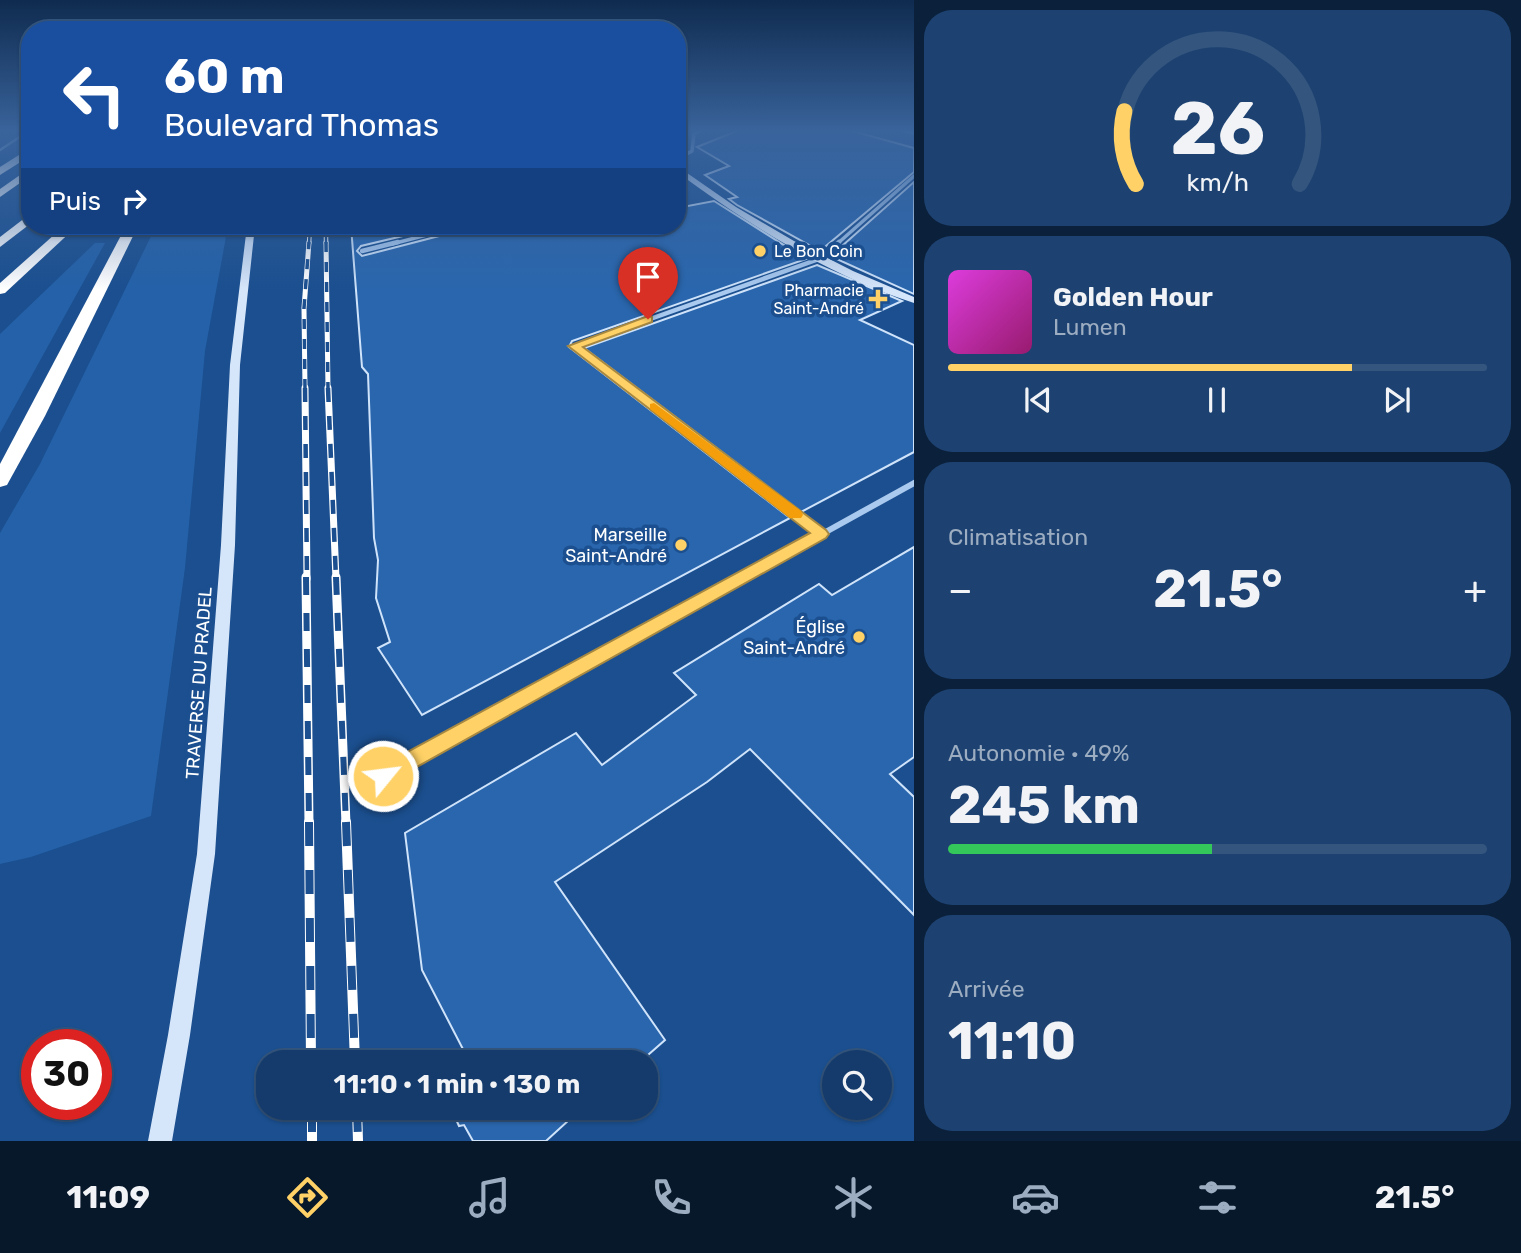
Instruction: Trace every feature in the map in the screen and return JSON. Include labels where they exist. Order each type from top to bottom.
[{"type":"highway","points":[[0,194],[14,183]]},
{"type":"highway","points":[[0,243],[21,226]]},
{"type":"highway","points":[[0,290],[61,235]]},
{"type":"highway","points":[[0,481],[127,235]]},
{"type":"main road","points":[[696,183],[783,241],[914,300]]},
{"type":"main road","name":"TRAVERSE DU PRADEL","points":[[160,1141],[206,854],[228,545],[235,365],[250,235]]},
{"type":"street","points":[[821,534],[574,346],[818,259],[906,183]]},
{"type":"street","points":[[362,251],[425,235]]},
{"type":"street","points":[[383,776],[914,482]]},
{"type":"shaded area","points":[[152,235],[226,235],[205,351],[185,568],[151,816],[31,857],[0,864],[0,533],[40,464]]},
{"type":"shaded area","points":[[95,243],[105,243],[0,433],[0,334]]},
{"type":"building","points":[[717,183],[901,183],[820,251],[729,199],[737,197]]},
{"type":"building","points":[[913,183],[914,183],[914,294],[830,256]]},
{"type":"building","points":[[714,201],[806,259],[572,341],[569,347],[790,518],[422,715],[378,648],[390,642],[376,598],[378,560],[374,538],[368,374],[362,367],[352,235],[407,235],[361,246],[357,251],[362,256],[443,235],[686,235],[686,206]]},
{"type":"building","points":[[817,265],[902,301],[860,320],[914,345],[914,452],[801,512],[584,348]]},
{"type":"building","points":[[914,547],[914,757],[890,774],[914,797],[914,915],[750,749],[707,782],[555,882],[665,1040],[654,1050],[463,1050],[422,970],[405,833],[576,733],[602,765],[696,695],[674,673],[819,584],[832,595]]},
{"type":"building","points":[[456,1120],[569,1120],[546,1141],[473,1141],[464,1125],[459,1126]]},
{"type":"railway","points":[[309,244],[310,235]]},
{"type":"railway","points":[[326,235],[326,242]]},
{"type":"railway","points":[[305,389],[304,308],[309,242]]},
{"type":"railway","points":[[326,242],[328,389]]},
{"type":"railway","points":[[305,388],[307,579]]},
{"type":"railway","points":[[328,388],[336,579]]},
{"type":"railway","points":[[306,577],[309,824]]},
{"type":"railway","points":[[336,577],[346,824]]},
{"type":"railway","points":[[309,822],[311,1050]]},
{"type":"railway","points":[[346,822],[355,1050]]},
{"type":"railway","points":[[312,1120],[312,1141]]},
{"type":"railway","points":[[357,1120],[358,1141]]},
{"type":"slow traffic","points":[[654,407],[796,515]]},
{"type":"place","name":"Le Bon Coin","points":[[760,251]]},
{"type":"place","name":"Pharmacie Saint-André","points":[[878,299]]},
{"type":"place","name":"Marseille Saint-André","points":[[681,545]]},
{"type":"place","name":"Église Saint-André","points":[[859,637]]},
{"type":"route","points":[[383,776],[821,534],[574,346],[648,319]]}]
